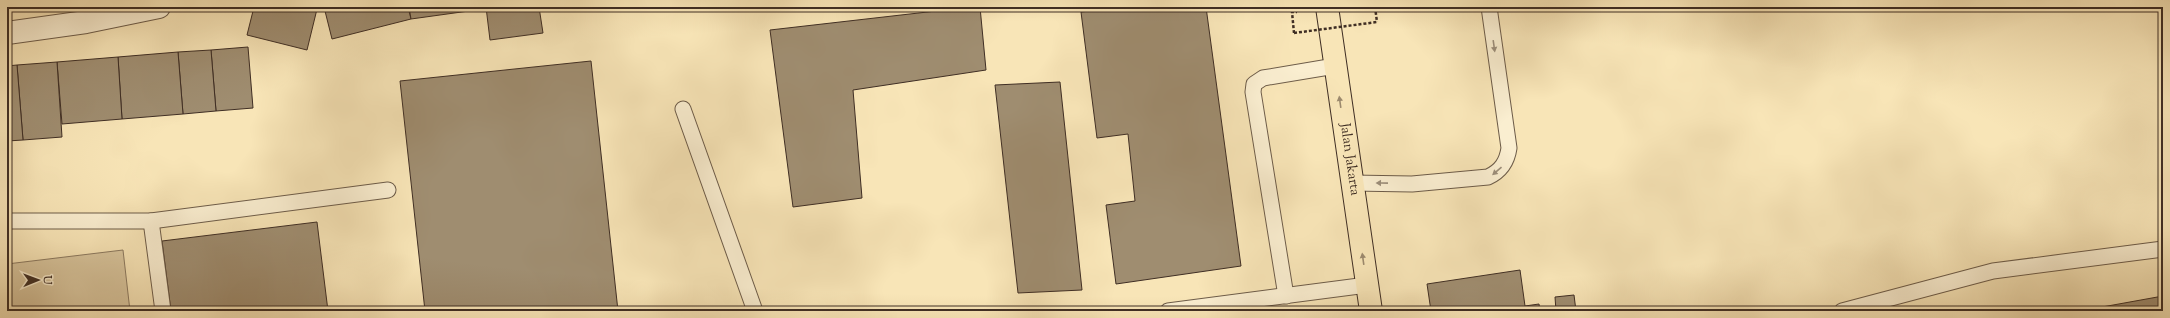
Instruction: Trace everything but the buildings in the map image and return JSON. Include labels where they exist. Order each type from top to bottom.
[{"type":"main road","name":"Jalan Jakarta","points":[[1327,7],[1371,311]]},
{"type":"street","points":[[7,33],[86,22],[159,7]]},
{"type":"lane","points":[[1352,183],[1412,184],[1488,177],[1497,173],[1508,157],[1509,148],[1489,7]]},
{"type":"lane","points":[[1286,296],[1253,92],[1254,84],[1262,78],[1335,66]]},
{"type":"lane","points":[[683,109],[755,311]]},
{"type":"lane","points":[[7,222],[151,221],[388,190]]},
{"type":"lane","points":[[151,221],[163,311]]},
{"type":"lane","points":[[1842,311],[1876,307],[1993,271],[2163,249]]},
{"type":"lane","points":[[1168,311],[1367,285]]},
{"type":"path","points":[[1297,12],[1292,12],[1294,32],[1377,22],[1375,7]]},
{"type":"shaded area","points":[[123,250],[130,311],[7,311],[7,264]]}]
